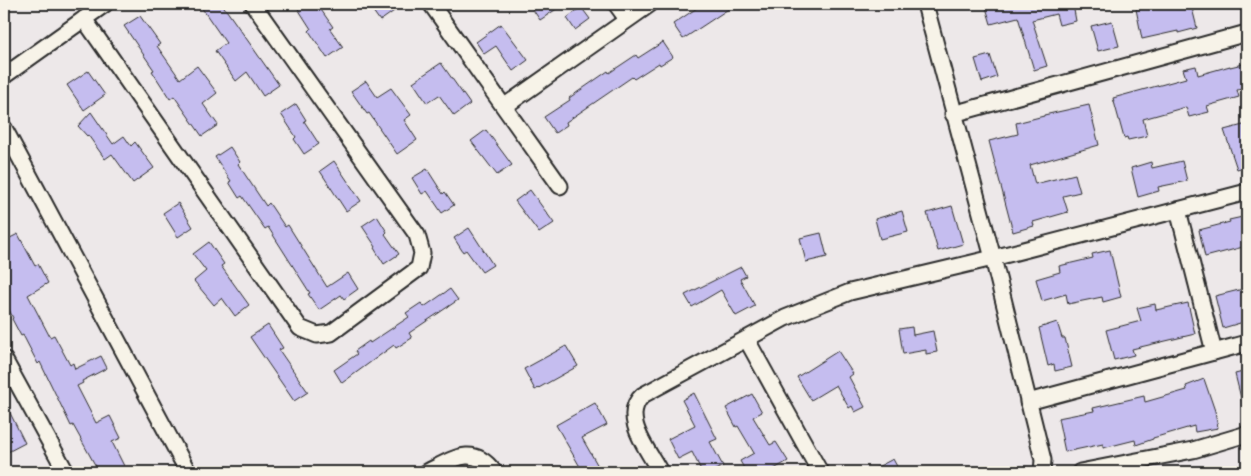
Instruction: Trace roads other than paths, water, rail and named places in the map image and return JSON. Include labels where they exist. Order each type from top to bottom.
[{"type":"street","points":[[4,76],[105,4]]},
{"type":"street","points":[[84,19],[300,328],[317,335],[331,332],[419,268],[422,253],[417,235],[253,4]]},
{"type":"street","points":[[431,4],[560,186]]},
{"type":"street","points":[[616,4],[627,19]]},
{"type":"street","points":[[505,106],[650,4]]},
{"type":"street","points":[[925,4],[993,258],[1042,460],[1042,472]]},
{"type":"street","points":[[953,114],[1247,34]]},
{"type":"street","points":[[4,128],[182,471]]},
{"type":"street","points":[[660,472],[634,421],[636,401],[643,395],[786,318],[850,292],[993,258],[1247,192]]},
{"type":"street","points":[[1178,210],[1214,352]]},
{"type":"street","points":[[747,340],[820,472]]},
{"type":"street","points":[[1028,402],[1247,343]]},
{"type":"street","points":[[4,359],[8,379],[66,472]]},
{"type":"street","points":[[1080,472],[1193,450],[1247,434]]},
{"type":"street","points":[[427,472],[458,456],[469,456],[480,458],[494,472]]}]
